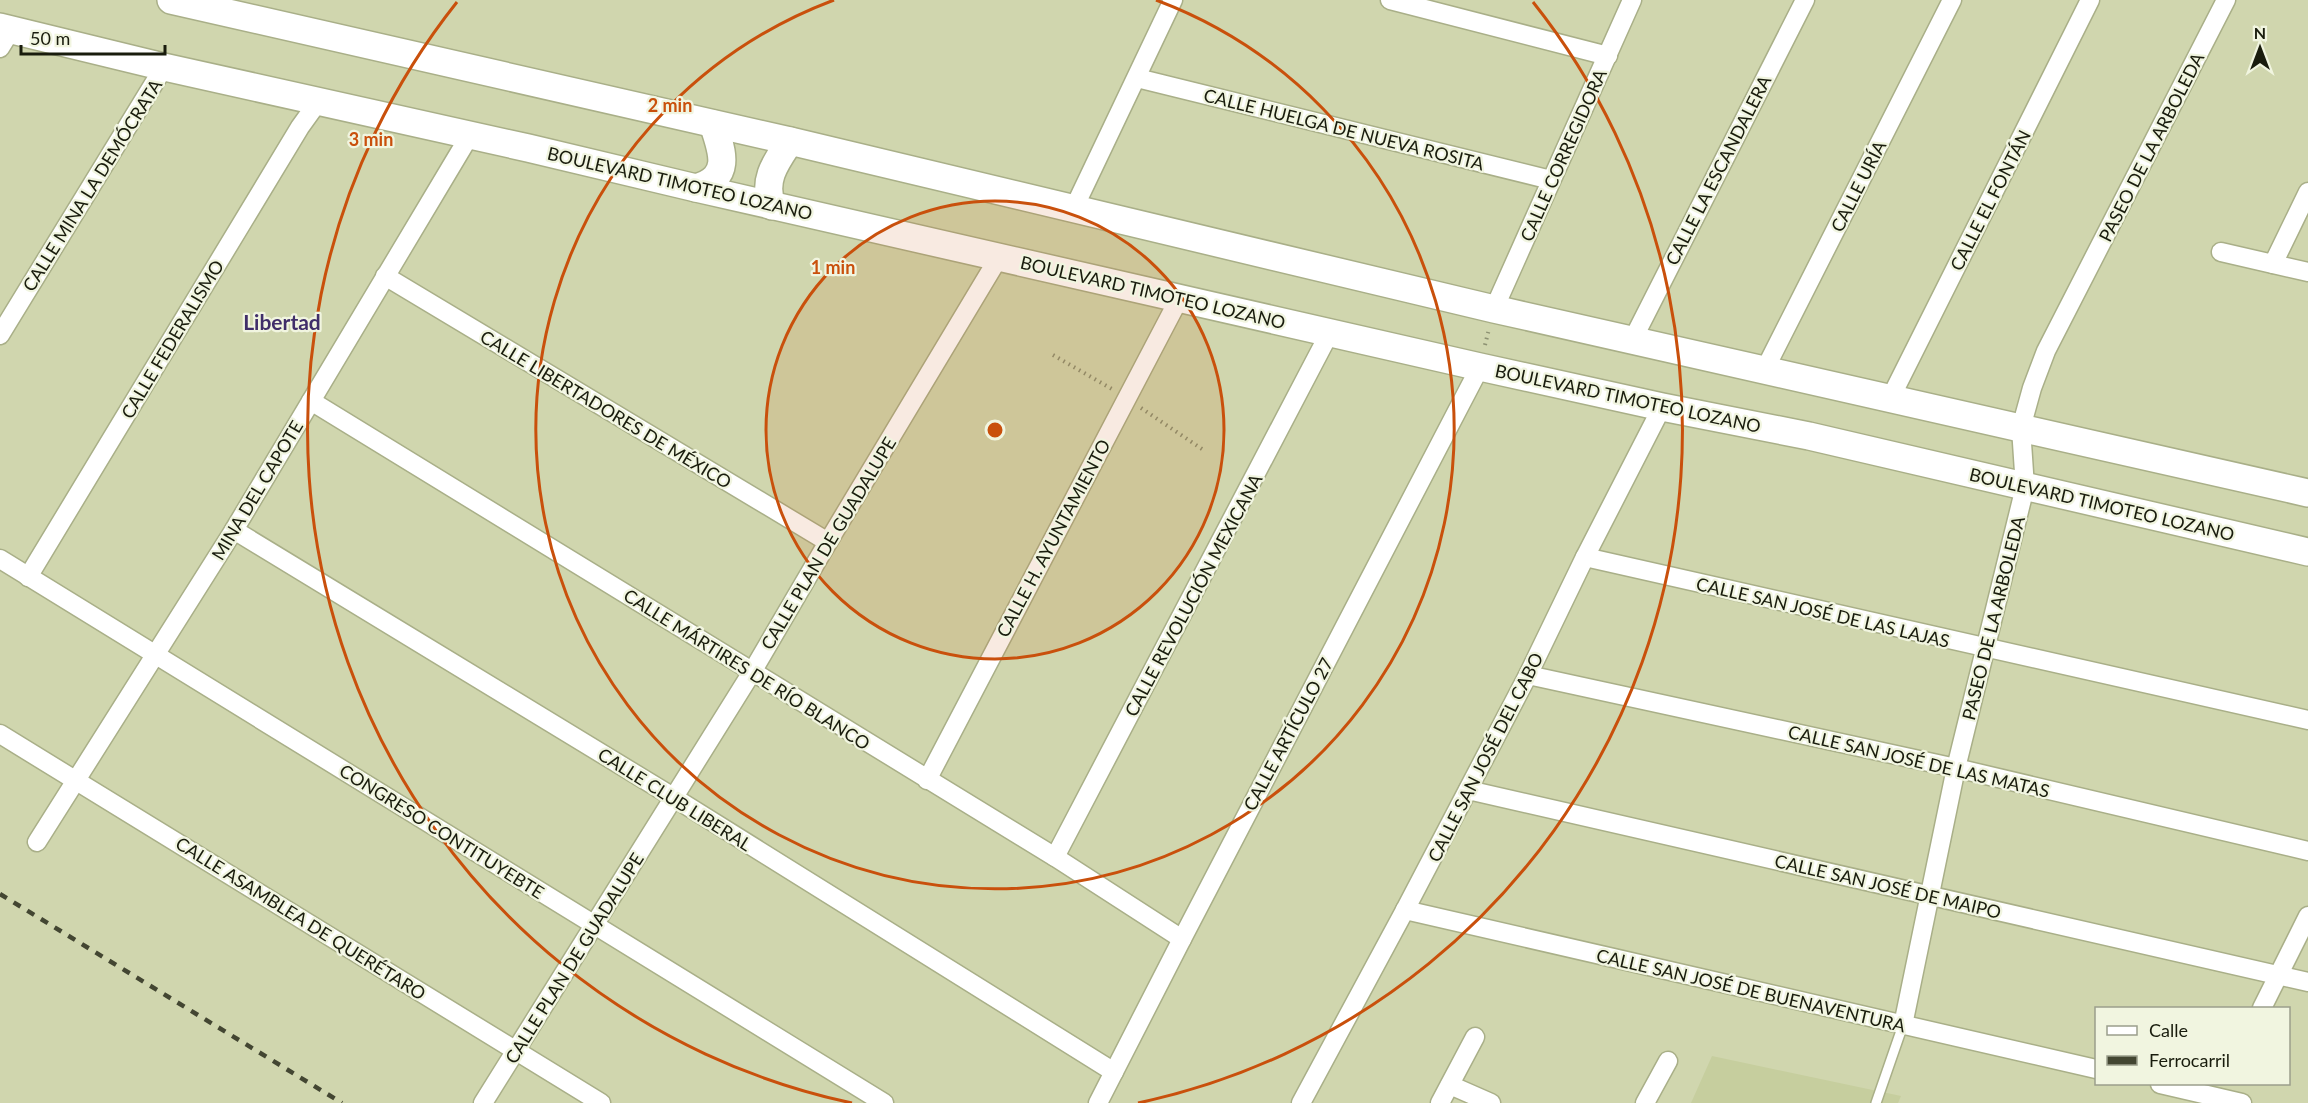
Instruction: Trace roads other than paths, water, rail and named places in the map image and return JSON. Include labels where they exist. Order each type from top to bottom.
[{"type":"main road","points":[[171,0],[790,141],[1494,309],[2308,493]]},
{"type":"main road","name":"BOULEVARD TIMOTEO LOZANO","points":[[4,35],[165,67],[470,135],[1480,367],[1809,436],[2308,552]]},
{"type":"main road","points":[[696,188],[709,184],[719,174],[722,164],[720,144],[713,124]]},
{"type":"main road","points":[[772,206],[769,187],[770,174],[773,165],[790,141]]},
{"type":"street","points":[[1074,208],[1173,0]]},
{"type":"street","points":[[1390,0],[1608,56]]},
{"type":"street","name":"CALLE CORREGIDORA","points":[[1494,309],[1632,0]]},
{"type":"street","name":"CALLE LA ESCANDALERA","points":[[1632,340],[1805,0]]},
{"type":"street","name":"CALLE URÍA","points":[[1764,371],[1952,0]]},
{"type":"street","name":"CALLE EL FONTÁN","points":[[1890,399],[2091,0]]},
{"type":"street","name":"PASEO DE LA ARBOLEDA","points":[[1903,1025],[1956,768],[2025,487],[2021,429],[2032,388],[2046,351],[2226,0]]},
{"type":"street","name":"CALLE MINA LA DEMÓCRATA","points":[[0,335],[165,67]]},
{"type":"street","name":"CALLE HUELGA DE NUEVA ROSITA","points":[[1137,78],[1551,180]]},
{"type":"street","name":"CALLE FEDERALISMO","points":[[28,577],[284,153],[318,102]]},
{"type":"street","name":"MINA DEL CAPOTE","points":[[37,842],[234,530],[470,135]]},
{"type":"street","points":[[2273,264],[2308,192]]},
{"type":"street","points":[[2221,252],[2308,272]]},
{"type":"street","name":"CALLE PLAN DE GUADALUPE","points":[[483,1103],[752,672],[999,257]]},
{"type":"street","name":"CALLE LIBERTADORES DE MÉXICO","points":[[385,276],[828,542]]},
{"type":"street","name":"CALLE H. AYUNTAMIENTO","points":[[927,780],[1180,297]]},
{"type":"street","name":"CALLE REVOLUCIÓN MEXICANA","points":[[1055,857],[1330,332]]},
{"type":"street","name":"CALLE ARTÍCULO 27","points":[[1098,1103],[1480,367]]},
{"type":"street","name":"CALLE MÁRTIRES DE RÍO BLANCO","points":[[311,400],[1055,857],[1182,939]]},
{"type":"street","name":"CALLE SAN JOSÉ DEL CABO","points":[[1301,1103],[1528,675],[1662,407]]},
{"type":"street","name":"CALLE CLUB LIBERAL","points":[[234,530],[673,797],[1114,1072]]},
{"type":"street","name":"CALLE SAN JOSÉ DE LAS LAJAS","points":[[1585,557],[2308,720]]},
{"type":"street","name":"CONGRESO CONTITUYEBTE","points":[[0,559],[884,1103]]},
{"type":"street","name":"CALLE SAN JOSÉ DE LAS MATAS","points":[[1528,675],[1956,768],[2308,850]]},
{"type":"street","name":"CALLE ASAMBLEA DE QUERÉTARO","points":[[0,734],[601,1103]]},
{"type":"street","name":"CALLE SAN JOSÉ DE MAIPO","points":[[1468,790],[2308,982]]},
{"type":"street","name":"CALLE SAN JOSÉ DE BUENAVENTURA","points":[[1405,910],[2095,1069]]},
{"type":"street","points":[[2263,1007],[2308,916]]},
{"type":"street","points":[[1440,1103],[1475,1037]]},
{"type":"street","points":[[1645,1103],[1668,1061]]},
{"type":"street","points":[[1450,1085],[1491,1103]]},
{"type":"street","points":[[2170,1085],[2216,1094],[2242,1103]]},
{"type":"lane","points":[[1875,1103],[1903,1025]]},
{"type":"railway","points":[[0,894],[342,1103]]},
{"type":"district","name":"Libertad","points":[[282,321]]}]
